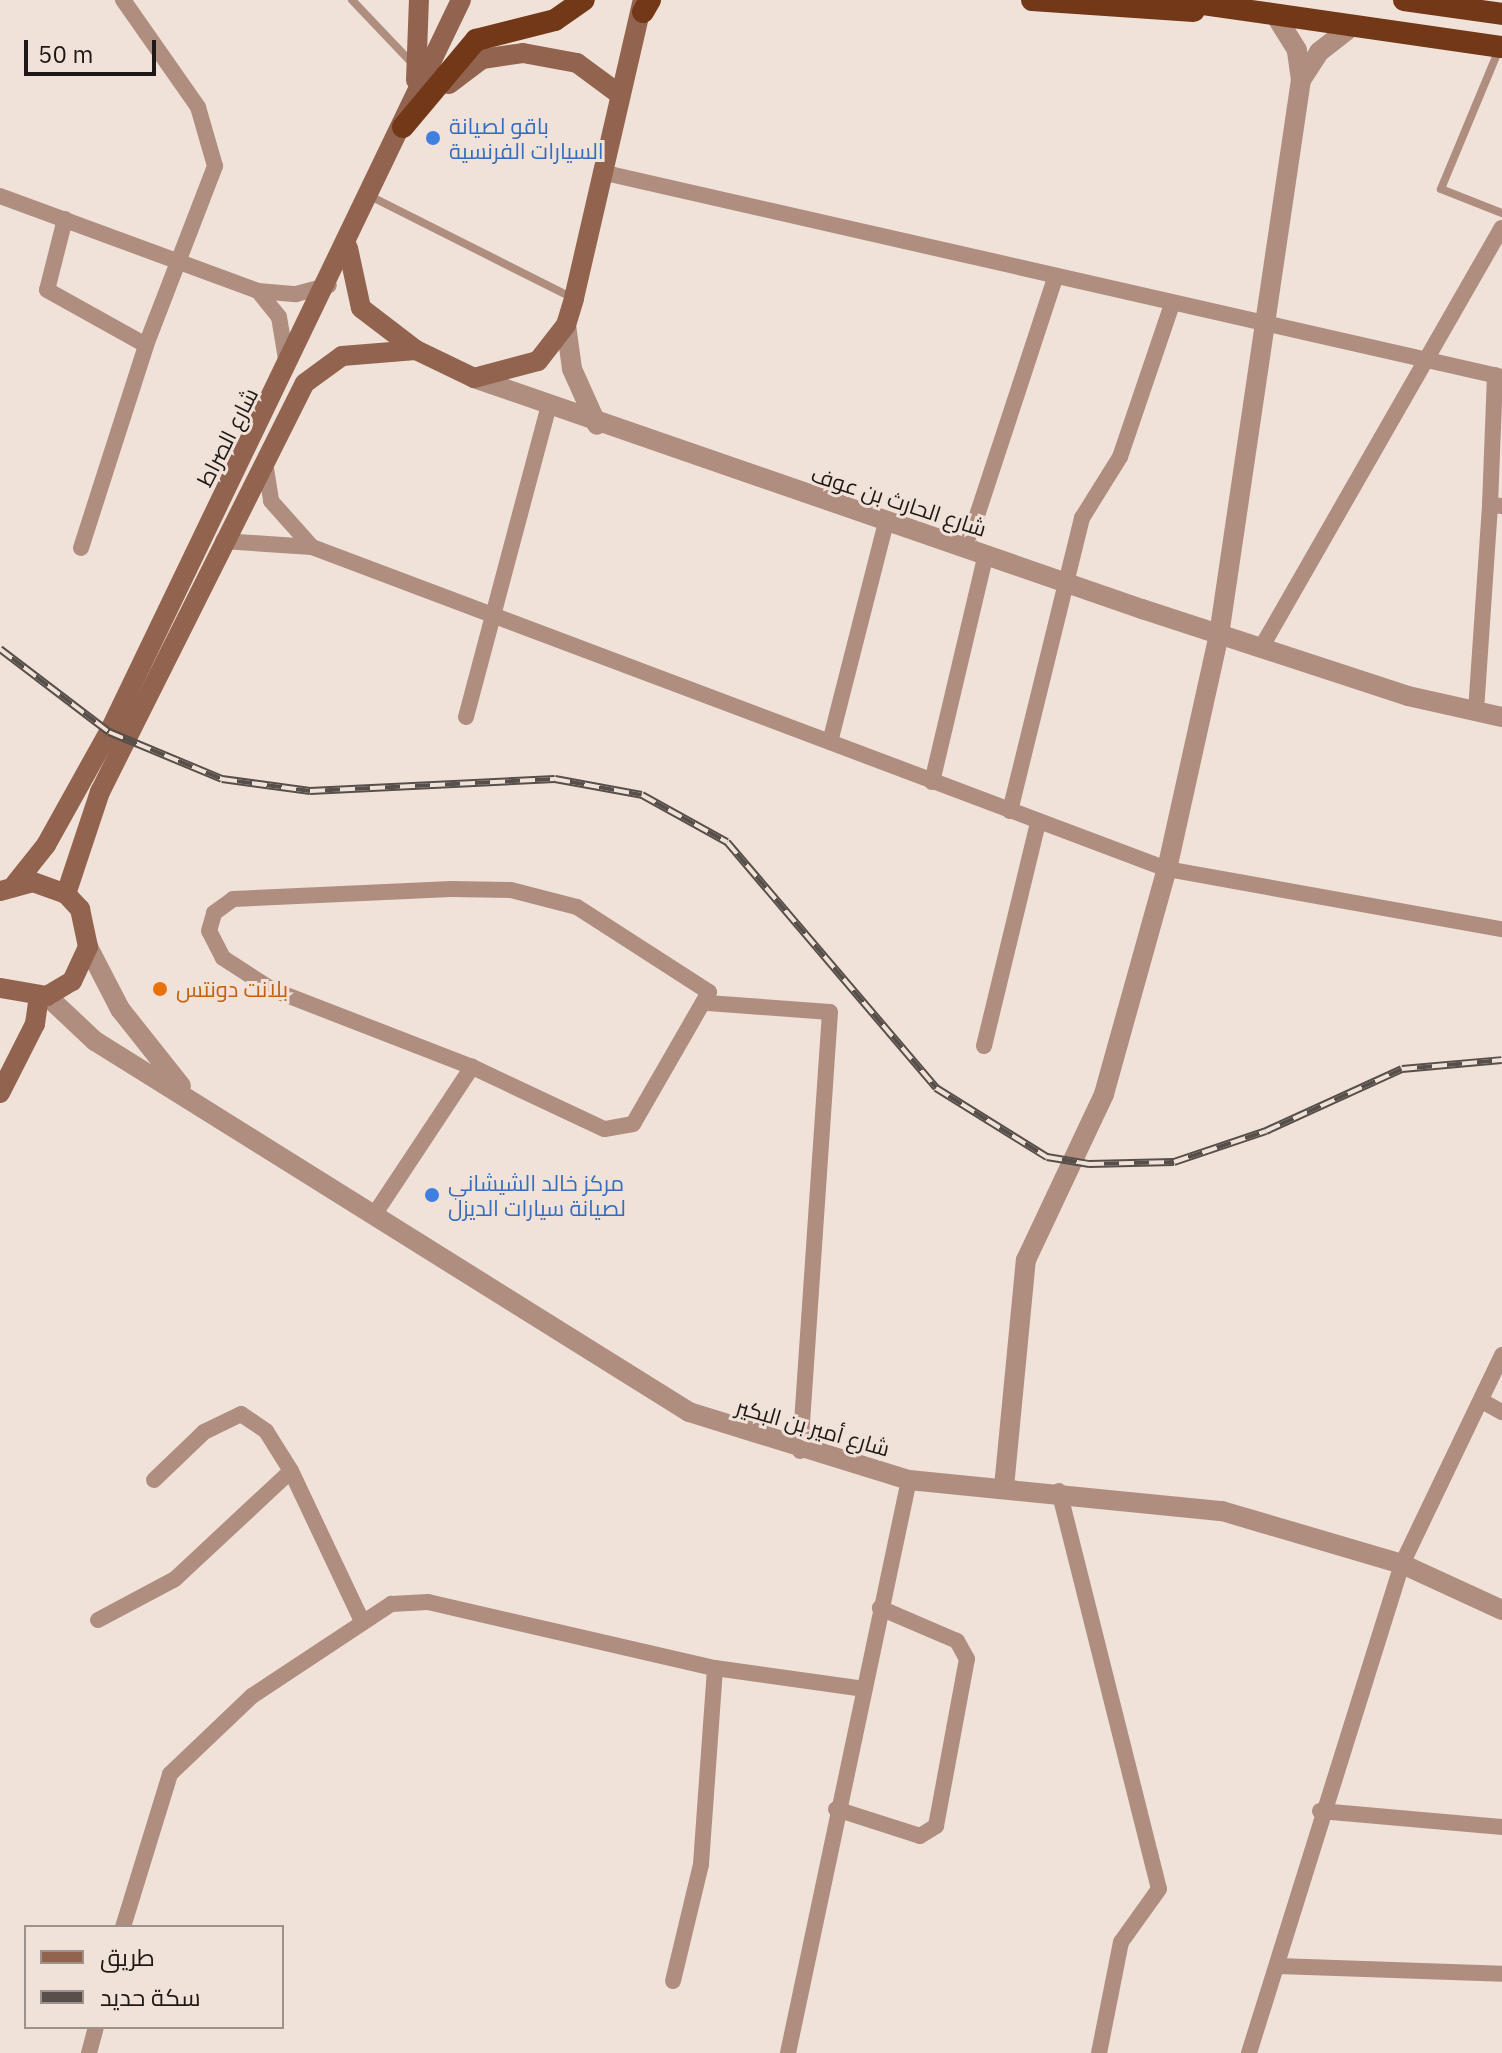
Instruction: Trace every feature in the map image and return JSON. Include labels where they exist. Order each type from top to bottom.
[{"type":"highway","points":[[1032,0],[1147,12],[1218,7]]},
{"type":"highway","points":[[1175,0],[1501,47]]},
{"type":"highway","points":[[1404,0],[1502,14]]},
{"type":"highway","points":[[403,127],[476,40],[580,4]]},
{"type":"main road","points":[[414,99],[419,0]]},
{"type":"main road","name":"شارع الصراط","points":[[8,888],[46,845],[109,732],[330,284],[461,0]]},
{"type":"main road","points":[[474,378],[530,366],[566,325],[619,94],[645,4]]},
{"type":"main road","points":[[392,148],[459,73],[501,54],[577,63],[619,94]]},
{"type":"main road","name":"شارع الحارث بن عوف","points":[[347,245],[361,308],[416,350],[474,378]]},
{"type":"main road","name":"شارع الصراط","points":[[66,894],[100,792],[223,541],[315,370],[362,352],[416,350]]},
{"type":"main road","points":[[0,988],[43,996],[72,981],[88,947],[80,909],[66,894],[51,885],[8,888]]},
{"type":"main road","points":[[0,1093],[35,1024],[43,996]]},
{"type":"street","points":[[81,548],[146,345],[184,259],[209,190],[214,145],[198,107],[123,0]]},
{"type":"street","points":[[1004,1487],[1026,1260],[1104,1094],[1167,869],[1219,635],[1301,80],[1297,50],[1276,16]]},
{"type":"street","points":[[1301,80],[1319,52],[1351,27]]},
{"type":"street","points":[[601,172],[1422,363],[1498,376],[1496,506],[1476,711]]},
{"type":"street","points":[[0,196],[184,259],[258,291],[296,294],[330,284]]},
{"type":"street","points":[[65,219],[47,290],[146,345]]},
{"type":"street","points":[[1261,648],[1502,228]]},
{"type":"street","points":[[966,549],[1056,276]]},
{"type":"street","points":[[258,291],[279,317],[288,370]]},
{"type":"street","points":[[1010,811],[1082,518],[1120,457],[1172,304]]},
{"type":"street","points":[[566,325],[572,369],[597,425]]},
{"type":"street","name":"شارع الحارث بن عوف","points":[[474,378],[548,409],[1219,635],[1502,717]]},
{"type":"street","points":[[466,717],[497,615],[548,409]]},
{"type":"street","points":[[265,461],[271,501],[312,547]]},
{"type":"street","points":[[830,742],[886,523]]},
{"type":"street","points":[[223,541],[312,547],[1167,869],[1502,929]]},
{"type":"street","points":[[932,782],[986,554]]},
{"type":"street","points":[[984,1046],[1038,822]]},
{"type":"street","points":[[511,890],[598,919],[704,988],[708,1003],[626,1128],[604,1129],[472,1067],[239,971],[214,946],[214,913],[233,899],[253,897],[511,890]]},
{"type":"street","name":"شارع أمير بن البكير","points":[[88,947],[120,1009],[186,1092]]},
{"type":"street","name":"شارع أمير بن البكير","points":[[43,996],[95,1041],[186,1092],[374,1215],[689,1412],[800,1451],[909,1480],[1059,1491],[1222,1511],[1402,1564],[1502,1610]]},
{"type":"street","points":[[708,1003],[830,1012],[800,1451]]},
{"type":"street","points":[[374,1215],[472,1067]]},
{"type":"street","points":[[1249,2053],[1278,1966],[1320,1811],[1402,1564],[1502,1355]]},
{"type":"street","points":[[1482,1401],[1502,1412]]},
{"type":"street","points":[[154,1480],[204,1432],[241,1414],[266,1431],[291,1471],[361,1619]]},
{"type":"street","points":[[98,1620],[175,1579],[291,1471]]},
{"type":"street","points":[[788,2053],[836,1809],[909,1480]]},
{"type":"street","points":[[1059,1491],[1159,1889],[1121,1942],[1099,2053]]},
{"type":"street","points":[[124,1925],[170,1774],[252,1696],[361,1619],[391,1604],[428,1602],[715,1668],[865,1689]]},
{"type":"street","points":[[836,1809],[920,1836],[936,1826],[967,1659],[957,1641],[880,1608]]},
{"type":"street","points":[[673,1981],[701,1864],[715,1668]]},
{"type":"street","points":[[1320,1811],[1502,1827]]},
{"type":"street","points":[[1278,1966],[1502,1974]]},
{"type":"street","points":[[89,2053],[95,2029]]},
{"type":"lane","points":[[352,0],[417,68]]},
{"type":"lane","points":[[1501,47],[1441,189],[1502,213]]},
{"type":"lane","points":[[370,196],[574,298]]},
{"type":"railway","points":[[0,649],[109,732],[222,779],[310,791],[555,779],[642,795],[727,842],[936,1088],[1047,1157],[1089,1164],[1174,1162],[1266,1131],[1402,1069],[1502,1060]]},
{"type":"place","name":"باقو لصيانة السيارات الفرنسية","points":[[433,138]]},
{"type":"place","name":"بلانت دونتس","points":[[160,989]]},
{"type":"place","name":"مركز خالد الشيشاني لصيانة سيارات الديزل","points":[[432,1195]]}]
